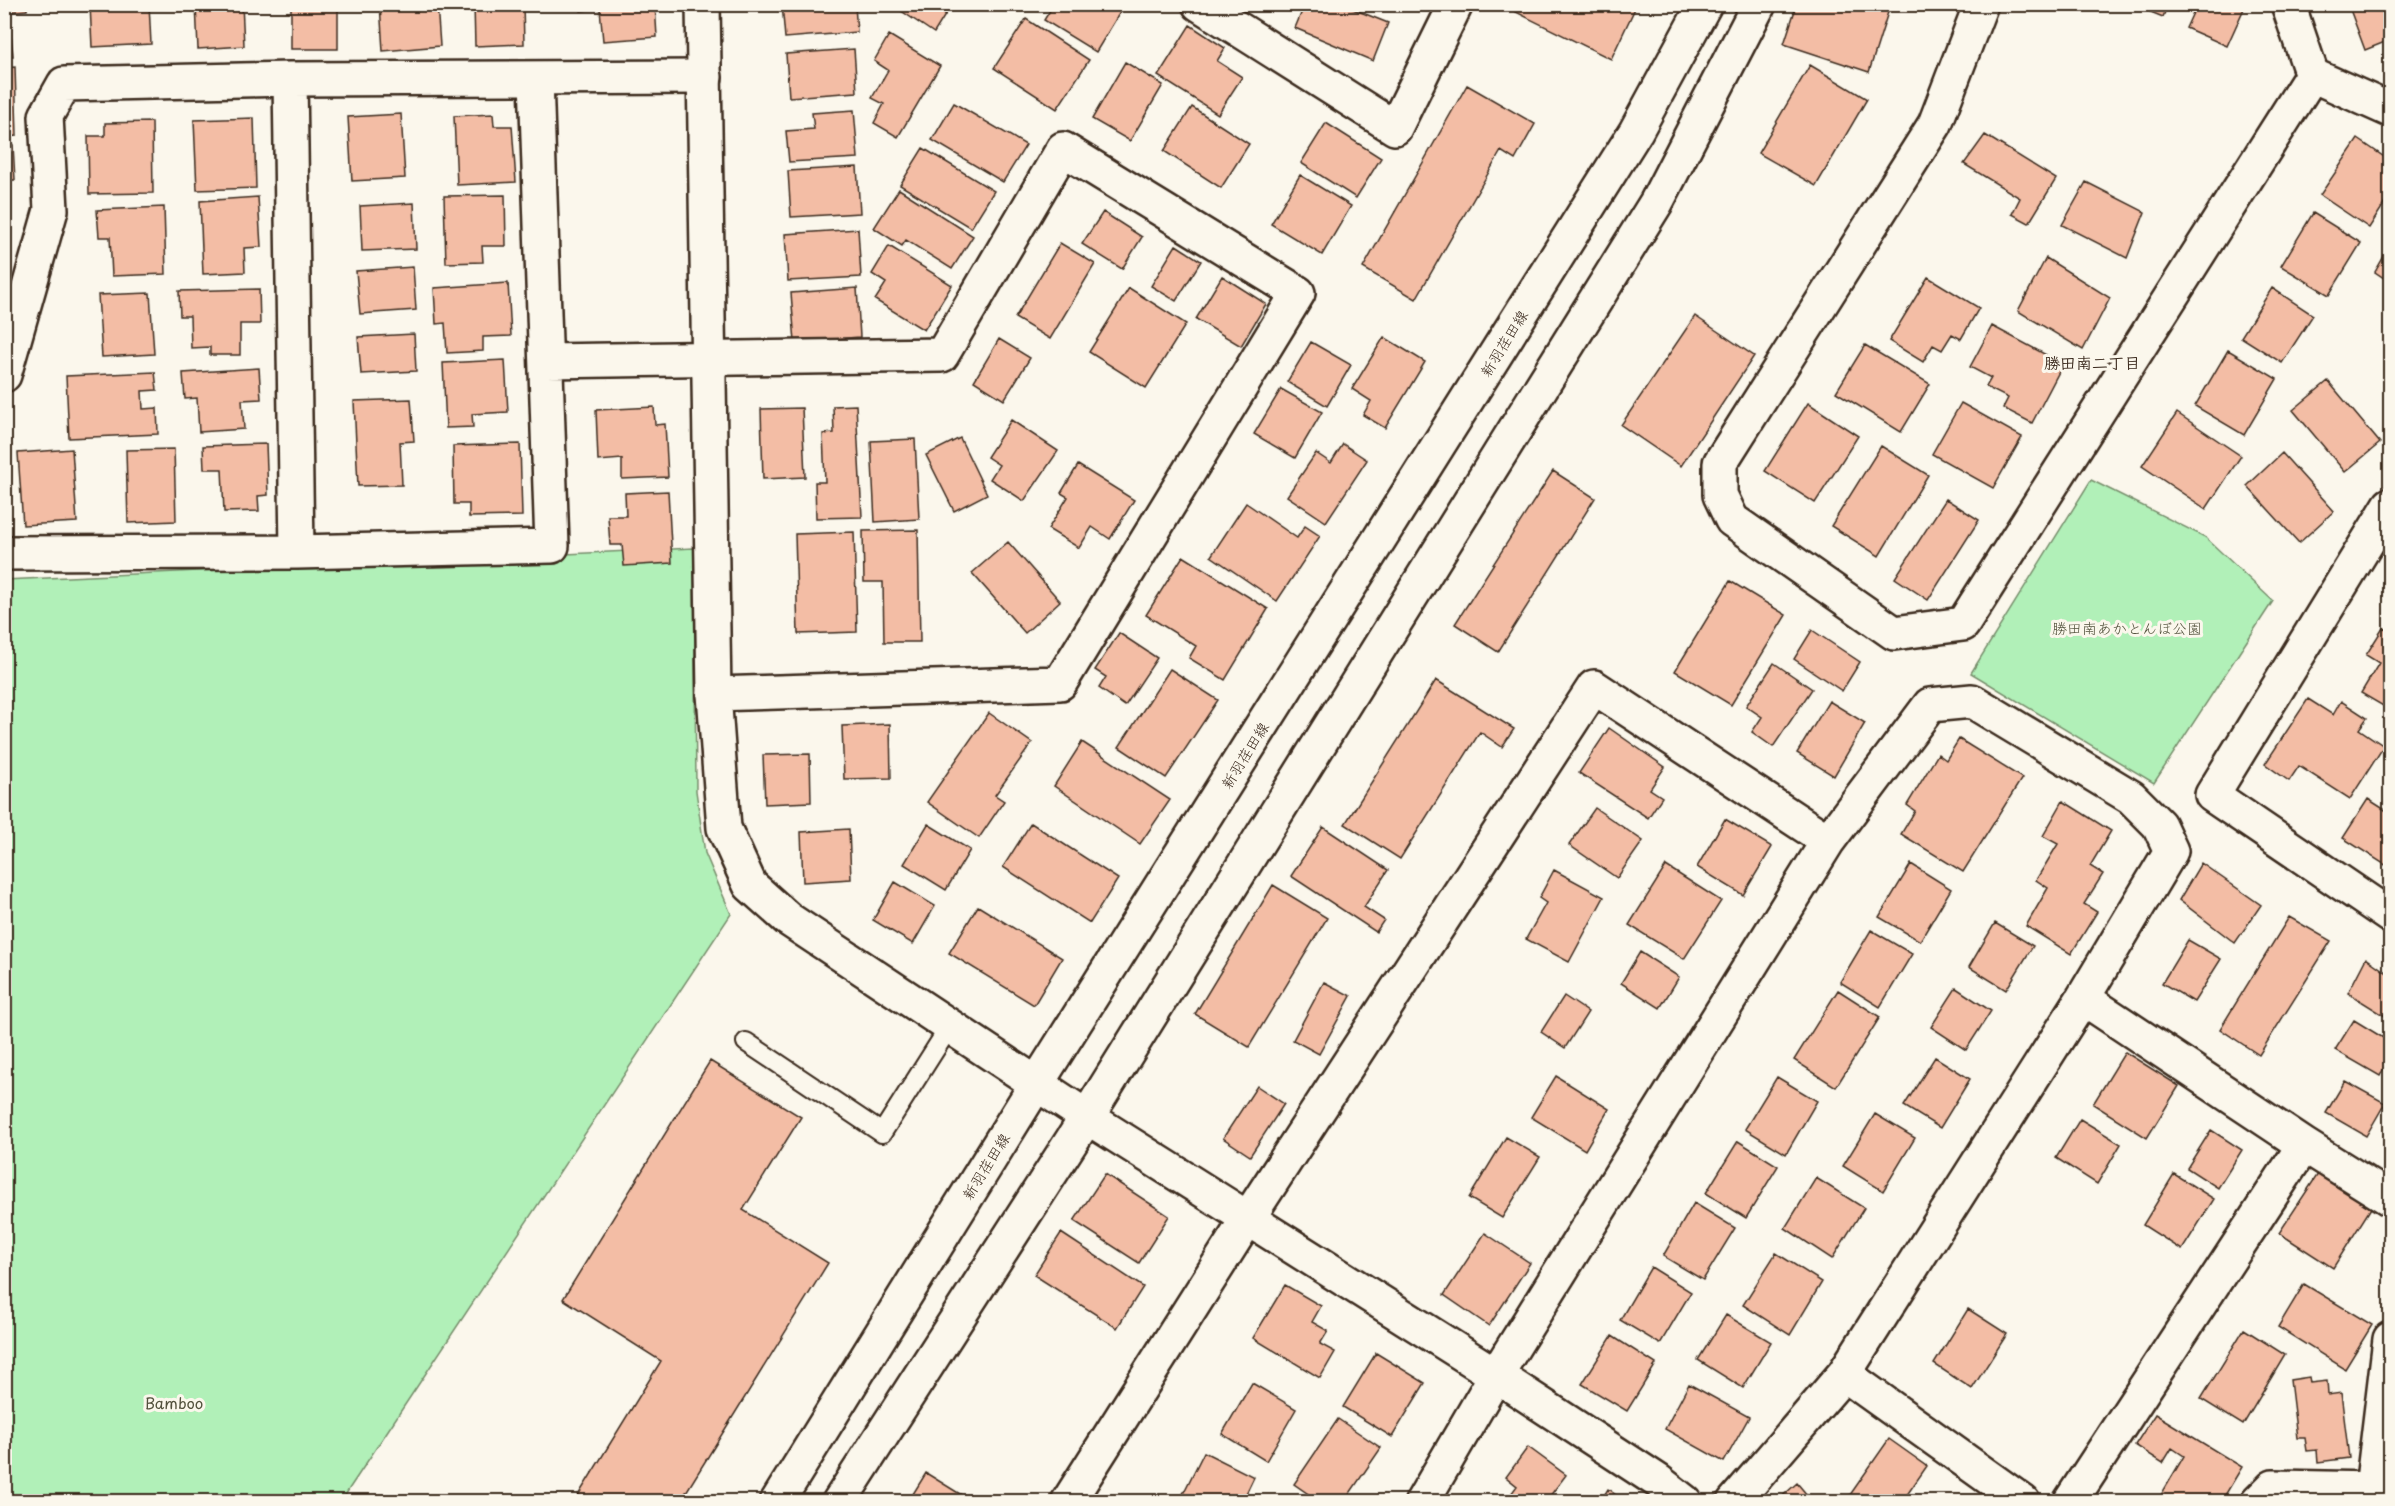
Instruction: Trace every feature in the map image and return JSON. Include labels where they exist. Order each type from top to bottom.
[{"type":"street","points":[[704,4],[714,694],[724,828],[750,885],[788,919],[1087,1117],[1496,1375],[1658,1481],[1685,1502]]},
{"type":"street","points":[[1199,4],[1395,128],[1456,4]]},
{"type":"street","name":"新羽荏田線","points":[[777,1502],[1037,1083],[1636,131],[1705,4]]},
{"type":"street","points":[[839,1502],[1087,1117],[1656,203],[1759,4]]},
{"type":"street","points":[[1982,4],[1935,124],[1720,463],[1720,495],[1732,519],[1894,633],[1963,624],[2312,75]]},
{"type":"street","points":[[2288,4],[2312,75],[2391,110]]},
{"type":"street","points":[[4,375],[51,210],[46,116],[64,84],[291,79],[705,77]]},
{"type":"street","points":[[291,79],[297,552]]},
{"type":"street","points":[[4,553],[297,552],[552,546],[536,79]]},
{"type":"street","points":[[547,361],[942,355],[1063,149],[1298,293],[1060,683],[714,694]]},
{"type":"street","points":[[2391,505],[2212,795],[2391,916]]},
{"type":"street","points":[[1068,1502],[1248,1218],[1594,687],[1828,841]]},
{"type":"street","points":[[1422,1502],[1496,1375],[1828,841],[1930,705],[1972,701],[2131,796],[2159,825],[2171,850],[2083,998],[1844,1374],[1734,1502]]},
{"type":"street","points":[[2083,998],[2304,1145],[2391,1199]]},
{"type":"street","points":[[2070,1502],[2304,1145]]},
{"type":"street","points":[[2258,1502],[2274,1487],[2372,1489],[2391,1339]]},
{"type":"street","points":[[1844,1374],[2023,1502]]},
{"type":"lane","points":[[746,1042],[882,1133],[950,1026]]},
{"type":"green space","name":"勝田南あかとんぼ公園","points":[[2091,480],[2205,537],[2273,601],[2154,783],[1971,673]]},
{"type":"green space","name":"Bamboo","points":[[694,548],[696,791],[705,853],[731,914],[342,1501],[5,1501],[4,580]]},
{"type":"building","points":[[4,4],[27,4],[27,10],[9,12],[13,56],[4,56]]},
{"type":"building","points":[[90,4],[149,4],[151,44],[92,47]]},
{"type":"building","points":[[196,4],[242,4],[244,46],[198,49]]},
{"type":"building","points":[[291,4],[338,4],[338,49],[291,49]]},
{"type":"building","points":[[380,4],[437,4],[440,46],[383,51]]},
{"type":"building","points":[[474,4],[523,4],[524,44],[475,46]]},
{"type":"building","points":[[581,4],[655,4],[657,37],[603,41],[600,9],[581,11]]},
{"type":"building","points":[[782,4],[826,4],[826,9],[855,6],[857,32],[785,38]]},
{"type":"building","points":[[891,4],[952,4],[934,33]]},
{"type":"building","points":[[1054,4],[1125,4],[1096,52],[1044,20]]},
{"type":"building","points":[[1305,4],[1349,4],[1348,7],[1388,23],[1373,61],[1295,28]]},
{"type":"building","points":[[1512,4],[1637,4],[1611,59],[1510,9]]},
{"type":"building","points":[[1797,4],[1874,4],[1889,9],[1869,72],[1784,44]]},
{"type":"building","points":[[2131,4],[2168,4],[2163,17]]},
{"type":"building","points":[[2197,4],[2246,4],[2227,46],[2186,28]]},
{"type":"building","points":[[2348,4],[2390,4],[2390,40],[2365,50]]},
{"type":"building","points":[[1026,19],[1089,60],[1057,109],[994,68]]},
{"type":"building","points":[[1190,25],[1225,48],[1217,61],[1242,77],[1218,114],[1158,76]]},
{"type":"building","points":[[889,35],[940,66],[898,137],[874,123],[884,104],[872,98],[888,70],[874,61]]},
{"type":"building","points":[[854,49],[857,92],[789,97],[786,54]]},
{"type":"building","points":[[1125,62],[1163,85],[1130,141],[1092,119]]},
{"type":"building","points":[[1810,65],[1867,99],[1816,186],[1758,153]]},
{"type":"building","points":[[15,67],[17,136],[4,137],[4,68]]},
{"type":"building","points":[[1467,85],[1535,124],[1515,160],[1501,151],[1416,299],[1363,268]]},
{"type":"building","points":[[954,103],[1026,145],[1003,182],[932,140]]},
{"type":"building","points":[[1192,107],[1249,144],[1221,188],[1164,151]]},
{"type":"building","points":[[854,110],[858,158],[789,162],[786,131],[814,129],[812,113]]},
{"type":"building","points":[[401,114],[405,178],[352,181],[348,117]]},
{"type":"building","points":[[493,114],[494,126],[512,126],[516,182],[457,185],[454,116]]},
{"type":"building","points":[[254,118],[256,188],[197,190],[194,120]]},
{"type":"building","points":[[152,122],[153,193],[89,194],[88,136],[105,136],[105,123]]},
{"type":"building","points":[[1326,123],[1381,158],[1356,198],[1301,163]]},
{"type":"building","points":[[1985,135],[2056,179],[2029,223],[2012,214],[2020,198],[1964,164]]},
{"type":"building","points":[[2358,139],[2390,161],[2390,195],[2369,228],[2320,195]]},
{"type":"building","points":[[4,145],[13,145],[15,180],[4,180]]},
{"type":"building","points":[[923,148],[994,191],[971,228],[900,185]]},
{"type":"building","points":[[857,167],[860,213],[791,217],[788,171]]},
{"type":"building","points":[[1300,175],[1351,206],[1322,255],[1271,224]]},
{"type":"building","points":[[2086,182],[2145,212],[2127,258],[2062,225]]},
{"type":"building","points":[[899,189],[973,236],[952,269],[906,240],[902,246],[874,228]]},
{"type":"building","points":[[505,195],[506,246],[482,246],[483,262],[446,263],[444,196]]},
{"type":"building","points":[[258,197],[261,247],[244,248],[245,272],[203,274],[200,201]]},
{"type":"building","points":[[414,203],[416,249],[362,251],[360,206]]},
{"type":"building","points":[[164,207],[166,274],[112,276],[110,237],[99,237],[97,210]]},
{"type":"building","points":[[1103,212],[1142,237],[1122,269],[1082,244]]},
{"type":"building","points":[[2313,213],[2361,243],[2329,295],[2281,266]]},
{"type":"building","points":[[858,229],[861,277],[788,281],[785,234]]},
{"type":"building","points":[[1060,243],[1095,264],[1050,339],[1015,318]]},
{"type":"building","points":[[1176,245],[1201,261],[1176,301],[1151,286]]},
{"type":"building","points":[[889,246],[952,285],[924,330],[875,300],[886,283],[872,274]]},
{"type":"building","points":[[2390,246],[2390,282],[2375,272]]},
{"type":"building","points":[[2046,258],[2110,298],[2083,350],[2018,311]]},
{"type":"building","points":[[413,267],[416,310],[360,314],[356,271]]},
{"type":"building","points":[[1222,276],[1266,304],[1241,346],[1196,319]]},
{"type":"building","points":[[1928,277],[1979,308],[1961,339],[1952,334],[1942,350],[1933,345],[1923,362],[1889,341]]},
{"type":"building","points":[[508,283],[511,336],[483,337],[483,351],[447,353],[445,323],[436,324],[434,288]]},
{"type":"building","points":[[857,288],[860,337],[795,342],[791,293]]},
{"type":"building","points":[[1129,288],[1186,324],[1146,388],[1089,352]]},
{"type":"building","points":[[2272,288],[2313,315],[2282,363],[2241,337]]},
{"type":"building","points":[[259,289],[260,324],[240,324],[240,355],[210,355],[210,347],[191,348],[190,316],[180,316],[179,291]]},
{"type":"building","points":[[150,293],[154,354],[102,357],[98,295]]},
{"type":"building","points":[[1695,316],[1754,356],[1681,466],[1621,425]]},
{"type":"building","points":[[1992,326],[2063,364],[2032,423],[2003,408],[2008,398],[1986,387],[1991,378],[1970,367]]},
{"type":"building","points":[[414,334],[416,371],[361,374],[358,337]]},
{"type":"building","points":[[1384,337],[1425,362],[1385,428],[1363,415],[1371,401],[1352,389]]},
{"type":"building","points":[[999,339],[1030,358],[1004,400],[974,381]]},
{"type":"building","points":[[1311,342],[1351,365],[1327,406],[1287,382]]},
{"type":"building","points":[[1865,345],[1930,384],[1901,432],[1836,392]]},
{"type":"building","points":[[2228,350],[2277,379],[2244,435],[2195,406]]},
{"type":"building","points":[[505,360],[508,412],[472,414],[473,427],[446,428],[443,363]]},
{"type":"building","points":[[259,368],[261,399],[242,400],[244,429],[199,432],[197,398],[185,399],[183,373]]},
{"type":"building","points":[[155,372],[157,390],[142,391],[143,409],[157,408],[158,434],[69,438],[66,376]]},
{"type":"building","points":[[2328,381],[2380,443],[2345,472],[2293,410]]},
{"type":"building","points":[[1281,389],[1322,412],[1295,458],[1254,434]]},
{"type":"building","points":[[411,399],[414,441],[400,442],[402,485],[358,486],[354,401]]},
{"type":"building","points":[[1808,403],[1858,436],[1815,503],[1765,471]]},
{"type":"building","points":[[1961,403],[2022,437],[1993,488],[1932,454]]},
{"type":"building","points":[[856,405],[862,517],[816,518],[815,482],[825,482],[823,434],[834,433],[833,406]]},
{"type":"building","points":[[654,407],[655,425],[665,424],[668,477],[622,479],[622,459],[598,461],[596,410]]},
{"type":"building","points":[[802,408],[805,477],[763,479],[761,409]]},
{"type":"building","points":[[2177,413],[2241,456],[2206,509],[2142,466]]},
{"type":"building","points":[[1011,420],[1058,451],[1024,501],[990,479],[999,465],[987,457]]},
{"type":"building","points":[[960,438],[987,494],[954,511],[926,455]]},
{"type":"building","points":[[915,439],[919,519],[875,522],[871,441]]},
{"type":"building","points":[[266,444],[268,495],[258,496],[259,511],[224,512],[222,469],[204,469],[203,446]]},
{"type":"building","points":[[520,444],[522,516],[469,517],[469,504],[454,504],[453,446]]},
{"type":"building","points":[[1343,444],[1367,460],[1326,522],[1287,496],[1316,453],[1331,463]]},
{"type":"building","points":[[1881,446],[1928,475],[1879,556],[1831,526]]},
{"type":"building","points":[[72,449],[77,522],[23,525],[18,453]]},
{"type":"building","points":[[174,449],[176,521],[128,523],[126,450]]},
{"type":"building","points":[[2282,453],[2334,511],[2299,543],[2247,486]]},
{"type":"building","points":[[1078,465],[1134,500],[1110,539],[1092,527],[1079,548],[1048,529],[1068,497],[1061,493]]},
{"type":"building","points":[[1553,471],[1595,498],[1498,652],[1455,624]]},
{"type":"building","points":[[668,491],[672,563],[624,566],[622,545],[610,545],[608,516],[626,516],[625,493]]},
{"type":"building","points":[[1946,499],[1979,520],[1928,600],[1895,578]]},
{"type":"building","points":[[1246,503],[1297,538],[1305,526],[1320,536],[1277,601],[1211,556]]},
{"type":"building","points":[[918,530],[920,642],[884,642],[883,582],[864,582],[863,531]]},
{"type":"building","points":[[854,532],[857,632],[798,634],[795,534]]},
{"type":"building","points":[[1008,542],[1060,601],[1025,633],[972,573]]},
{"type":"building","points":[[1183,556],[1268,609],[1225,680],[1189,658],[1196,646],[1146,615]]},
{"type":"building","points":[[1730,581],[1786,615],[1731,705],[1675,671]]},
{"type":"building","points":[[2383,628],[2390,632],[2390,710],[2361,693],[2379,663],[2366,655]]},
{"type":"building","points":[[1812,630],[1860,662],[1842,691],[1794,659]]},
{"type":"building","points":[[1119,633],[1157,658],[1125,706],[1099,688],[1106,677],[1095,670]]},
{"type":"building","points":[[1774,663],[1812,689],[1773,747],[1752,732],[1762,717],[1746,706]]},
{"type":"building","points":[[1170,669],[1218,700],[1166,778],[1119,747]]},
{"type":"building","points":[[1436,680],[1514,729],[1502,747],[1480,732],[1400,859],[1345,824]]},
{"type":"building","points":[[2308,699],[2333,715],[2341,701],[2367,718],[2359,729],[2384,746],[2350,799],[2299,766],[2289,781],[2265,764]]},
{"type":"building","points":[[1829,701],[1865,723],[1834,776],[1797,753]]},
{"type":"building","points":[[989,713],[1032,743],[995,795],[1004,801],[979,838],[927,802]]},
{"type":"building","points":[[890,724],[891,778],[844,779],[842,726]]},
{"type":"building","points":[[1609,728],[1665,767],[1650,789],[1662,797],[1648,818],[1579,773]]},
{"type":"building","points":[[1959,739],[2022,778],[1963,872],[1901,834],[1915,811],[1907,805],[1938,754],[1946,760]]},
{"type":"building","points":[[1082,742],[1170,800],[1140,844],[1054,786]]},
{"type":"building","points":[[810,754],[811,802],[765,804],[763,755]]},
{"type":"building","points":[[2368,799],[2390,813],[2390,868],[2343,838]]},
{"type":"building","points":[[2063,801],[2111,831],[2090,866],[2103,874],[2084,904],[2097,912],[2071,954],[2026,926],[2048,888],[2036,880],[2058,844],[2043,836]]},
{"type":"building","points":[[1595,808],[1643,841],[1617,878],[1569,845]]},
{"type":"building","points":[[1725,819],[1772,847],[1743,895],[1697,867]]},
{"type":"building","points":[[1031,823],[1118,879],[1090,923],[1003,867]]},
{"type":"building","points":[[928,824],[970,850],[946,890],[904,864]]},
{"type":"building","points":[[1323,827],[1388,870],[1364,907],[1384,920],[1376,932],[1291,876]]},
{"type":"building","points":[[849,829],[851,879],[803,882],[801,832]]},
{"type":"building","points":[[2201,863],[2261,905],[2235,943],[2179,900]]},
{"type":"building","points":[[1911,864],[1951,889],[1920,941],[1879,917]]},
{"type":"building","points":[[1666,866],[1721,901],[1684,959],[1629,925]]},
{"type":"building","points":[[1554,870],[1604,897],[1569,962],[1526,939],[1546,903],[1539,898]]},
{"type":"building","points":[[895,882],[935,906],[913,944],[873,920]]},
{"type":"building","points":[[1273,885],[1327,918],[1249,1047],[1195,1014]]},
{"type":"building","points":[[978,906],[1062,958],[1034,1005],[949,953]]},
{"type":"building","points":[[2289,917],[2331,941],[2259,1055],[2220,1029]]},
{"type":"building","points":[[1995,923],[2033,946],[2006,990],[1969,967]]},
{"type":"building","points":[[1871,930],[1912,954],[1880,1007],[1840,982]]},
{"type":"building","points":[[2188,940],[2221,959],[2194,1002],[2162,983]]},
{"type":"building","points":[[1640,952],[1679,977],[1660,1008],[1621,983]]},
{"type":"building","points":[[2366,958],[2390,975],[2390,1015],[2388,1018],[2348,993]]},
{"type":"building","points":[[1324,982],[1351,996],[1319,1054],[1293,1040]]},
{"type":"building","points":[[1956,988],[1991,1011],[1966,1050],[1931,1027]]},
{"type":"building","points":[[1838,990],[1880,1017],[1836,1087],[1794,1060]]},
{"type":"building","points":[[1564,996],[1588,1012],[1565,1048],[1541,1032]]},
{"type":"building","points":[[2354,1020],[2390,1042],[2390,1056],[2380,1076],[2335,1050]]},
{"type":"building","points":[[2125,1052],[2179,1086],[2147,1138],[2093,1104]]},
{"type":"building","points":[[1935,1057],[1970,1079],[1940,1128],[1904,1106]]},
{"type":"building","points":[[710,1061],[801,1117],[743,1210],[828,1263],[680,1502],[574,1502],[661,1361],[563,1299]]},
{"type":"building","points":[[1556,1076],[1609,1109],[1585,1150],[1531,1117]]},
{"type":"building","points":[[1777,1077],[1817,1101],[1786,1154],[1745,1129]]},
{"type":"building","points":[[2345,1081],[2385,1103],[2366,1136],[2326,1113]]},
{"type":"building","points":[[1257,1086],[1284,1104],[1250,1156],[1223,1138]]},
{"type":"building","points":[[1875,1114],[1915,1138],[1883,1191],[1843,1166]]},
{"type":"building","points":[[2080,1119],[2121,1144],[2097,1184],[2056,1158]]},
{"type":"building","points":[[2211,1130],[2242,1150],[2218,1188],[2187,1168]]},
{"type":"building","points":[[1506,1137],[1540,1157],[1502,1218],[1469,1198]]},
{"type":"building","points":[[1738,1141],[1778,1166],[1746,1218],[1706,1193]]},
{"type":"building","points":[[1105,1174],[1169,1216],[1139,1263],[1074,1221]]},
{"type":"building","points":[[2174,1174],[2214,1199],[2182,1250],[2143,1225]]},
{"type":"building","points":[[2318,1174],[2371,1208],[2333,1268],[2279,1233]]},
{"type":"building","points":[[1816,1178],[1864,1208],[1832,1259],[1785,1228]]},
{"type":"building","points":[[1694,1203],[1735,1228],[1703,1280],[1663,1256]]},
{"type":"building","points":[[1061,1233],[1143,1287],[1117,1328],[1034,1275]]},
{"type":"building","points":[[1485,1233],[1530,1263],[1489,1326],[1444,1295]]},
{"type":"building","points":[[1776,1253],[1822,1282],[1790,1335],[1743,1305]]},
{"type":"building","points":[[1651,1267],[1691,1292],[1660,1344],[1620,1320]]},
{"type":"building","points":[[2304,1284],[2372,1325],[2345,1369],[2278,1327]]},
{"type":"building","points":[[1285,1285],[1321,1306],[1312,1322],[1328,1331],[1320,1344],[1335,1352],[1320,1378],[1253,1338]]},
{"type":"building","points":[[1968,1309],[2007,1334],[1972,1389],[1934,1364]]},
{"type":"building","points":[[1726,1315],[1771,1342],[1743,1388],[1698,1360]]},
{"type":"building","points":[[2244,1329],[2285,1355],[2243,1425],[2201,1399]]},
{"type":"building","points":[[1612,1336],[1656,1364],[1627,1411],[1582,1384]]},
{"type":"building","points":[[1376,1353],[1425,1383],[1392,1437],[1343,1407]]},
{"type":"building","points":[[2309,1377],[2310,1383],[2327,1381],[2328,1395],[2341,1393],[2349,1458],[2318,1462],[2317,1450],[2307,1451],[2305,1438],[2297,1438],[2290,1380]]},
{"type":"building","points":[[1252,1383],[1296,1409],[1266,1461],[1222,1434]]},
{"type":"building","points":[[1689,1384],[1749,1417],[1724,1462],[1665,1429]]},
{"type":"building","points":[[2155,1414],[2242,1467],[2221,1502],[2157,1502],[2184,1456],[2172,1448],[2163,1463],[2135,1445]]},
{"type":"building","points":[[1338,1419],[1381,1448],[1344,1502],[1320,1502],[1294,1484]]},
{"type":"building","points":[[1889,1439],[1927,1466],[1902,1502],[1845,1502]]},
{"type":"building","points":[[1528,1447],[1566,1475],[1550,1496],[1557,1502],[1505,1502],[1517,1486],[1506,1477]]},
{"type":"building","points":[[1204,1452],[1254,1477],[1242,1502],[1179,1502]]},
{"type":"building","points":[[926,1473],[973,1502],[908,1502]]},
{"type":"building","points":[[1797,1483],[1813,1502],[1776,1502]]},
{"type":"building","points":[[1608,1489],[1625,1502],[1600,1502]]},
{"type":"building","points":[[2119,1496],[2128,1502],[2115,1502]]},
{"type":"district","name":"勝田南二丁目","points":[[2092,362]]}]
